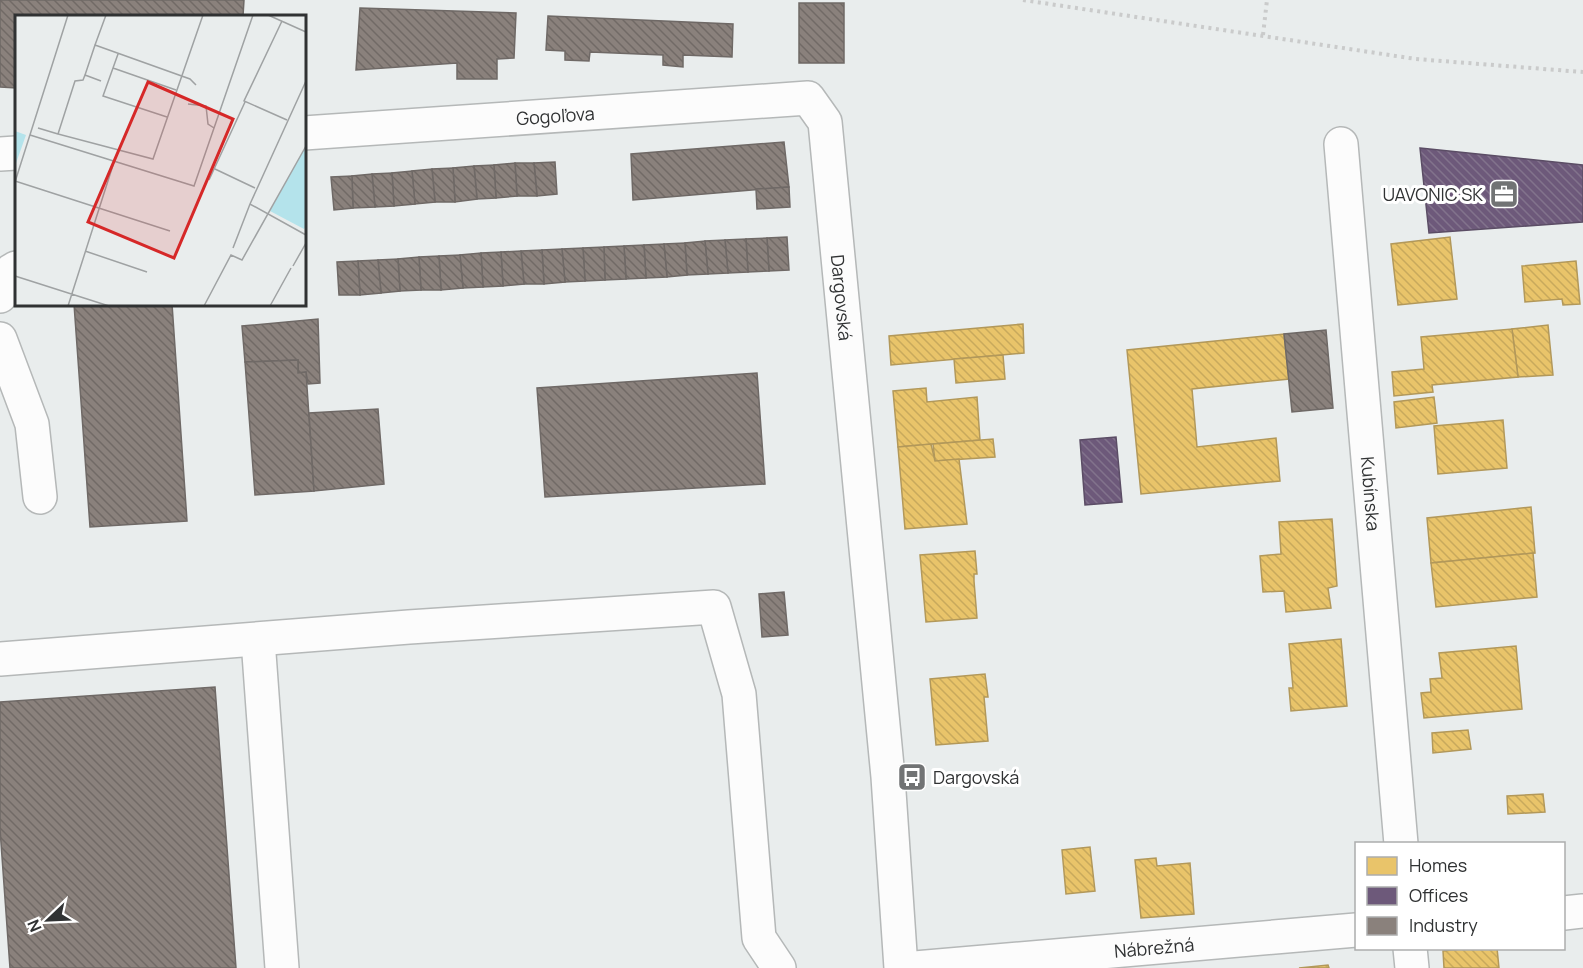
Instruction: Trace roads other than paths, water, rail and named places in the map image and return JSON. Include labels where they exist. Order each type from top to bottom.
[{"type":"street","name":"Gogoľova","points":[[306,133],[808,98]]},
{"type":"street","name":"Dargovská","points":[[808,98],[825,122],[888,777],[902,968]]},
{"type":"street","name":"Kubínska","points":[[1341,144],[1401,842]]},
{"type":"street","points":[[0,154],[15,153]]},
{"type":"street","points":[[0,296],[11,271],[15,269]]},
{"type":"street","points":[[0,339],[32,424],[40,497]]},
{"type":"street","points":[[0,659],[410,627],[714,607],[739,694],[759,938],[779,968]]},
{"type":"street","points":[[258,640],[282,968]]},
{"type":"street","points":[[1565,913],[1583,911]]},
{"type":"street","name":"Nábrežná","points":[[915,968],[1355,930]]},
{"type":"street","points":[[1410,950],[1412,968]]},
{"type":"place","name":"UAVONIC SK","points":[[1504,194]]},
{"type":"place","name":"Dargovská","points":[[912,777]]}]
